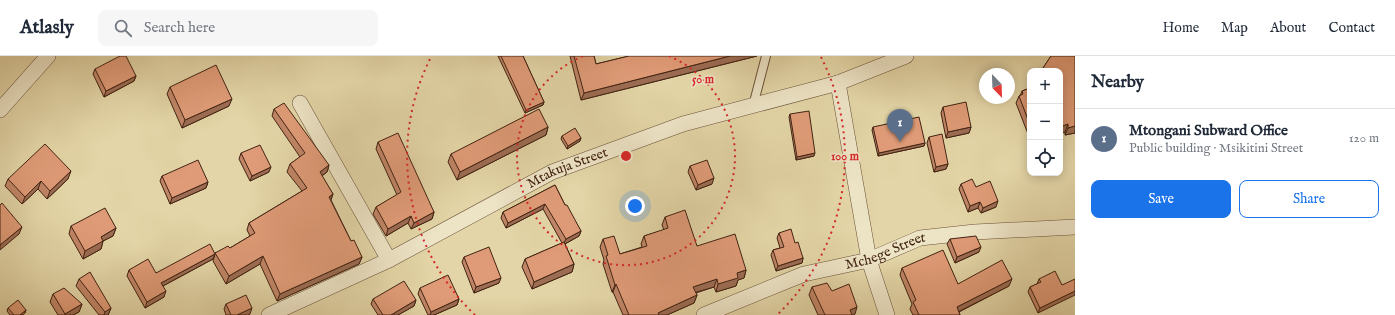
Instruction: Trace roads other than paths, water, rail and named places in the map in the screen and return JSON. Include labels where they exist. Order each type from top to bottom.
[{"type":"street","points":[[0,110],[48,56]]},
{"type":"street","name":"Mtakuja Street","points":[[269,315],[389,260],[552,172],[683,124],[838,83],[898,58]]},
{"type":"street","points":[[838,83],[869,260],[887,315]]},
{"type":"street","points":[[300,103],[389,260]]},
{"type":"street","name":"Mchege Street","points":[[704,315],[804,274],[869,260],[920,238],[975,232],[1075,227]]},
{"type":"lane","points":[[753,106],[766,56]]},
{"type":"place","name":"Mtongani Subward Office","points":[[900,142]]}]
